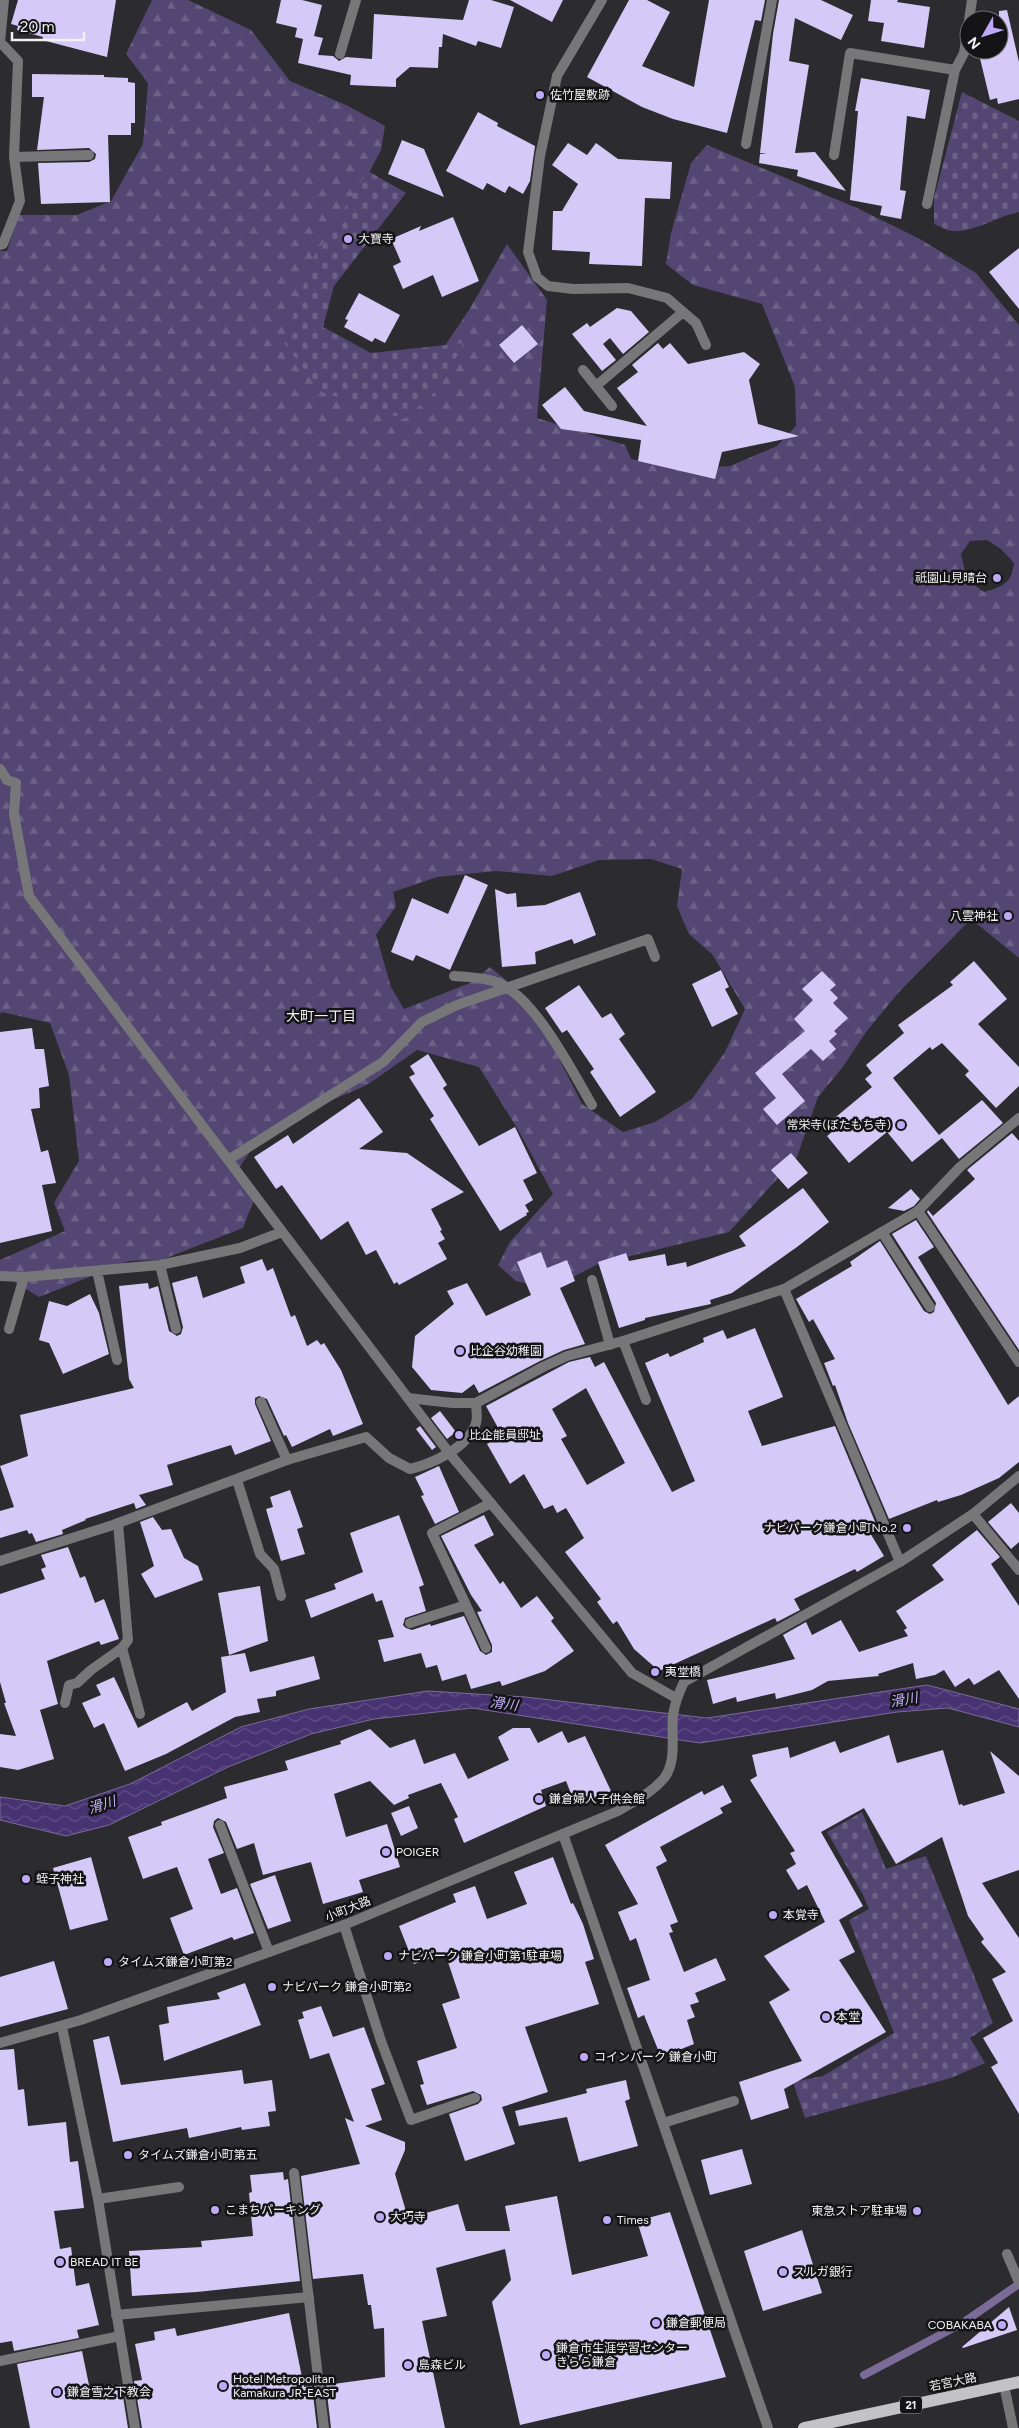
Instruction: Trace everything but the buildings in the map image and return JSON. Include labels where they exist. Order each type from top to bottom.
[{"type":"main road","name":"若宮大路","points":[[804,2428],[1019,2382]]},
{"type":"street","points":[[0,245],[6,237],[20,200],[14,157],[18,60],[0,42],[4,0]]},
{"type":"street","points":[[340,54],[356,0]]},
{"type":"street","points":[[602,0],[557,76],[540,156],[528,252],[530,263],[537,277],[548,286],[573,289],[628,288],[667,298],[696,323],[706,345]]},
{"type":"street","points":[[746,144],[772,0]]},
{"type":"street","points":[[927,204],[955,70],[964,53],[972,0]]},
{"type":"street","points":[[834,155],[850,53],[955,70]]},
{"type":"street","points":[[14,157],[89,155]]},
{"type":"street","points":[[596,386],[683,312]]},
{"type":"street","points":[[582,370],[612,406]]},
{"type":"street","points":[[0,769],[7,780],[16,783],[14,814],[29,896],[450,1454],[632,1673],[676,1698],[684,1682],[900,1562],[973,1514],[1019,1476]]},
{"type":"street","points":[[228,1160],[383,1062],[422,1022],[457,1005],[648,939],[654,957]]},
{"type":"street","points":[[454,976],[496,981],[509,988],[550,1035],[592,1105]]},
{"type":"street","points":[[408,1398],[452,1403],[476,1403],[567,1356],[623,1341],[784,1289],[918,1211],[960,1167],[1019,1118]]},
{"type":"street","points":[[918,1211],[1019,1362]]},
{"type":"street","points":[[0,1276],[24,1278],[160,1265],[240,1248],[282,1232]]},
{"type":"street","points":[[882,1232],[930,1307]]},
{"type":"street","points":[[160,1265],[176,1329]]},
{"type":"street","points":[[97,1271],[117,1360]]},
{"type":"street","points":[[9,1328],[24,1278]]},
{"type":"street","points":[[592,1280],[610,1345]]},
{"type":"street","points":[[784,1289],[900,1562]]},
{"type":"street","points":[[623,1341],[646,1400]]},
{"type":"street","points":[[261,1402],[287,1460]]},
{"type":"street","points":[[0,1561],[118,1523],[287,1460],[366,1437],[389,1458],[410,1469],[450,1454],[473,1430],[477,1421],[476,1403]]},
{"type":"street","points":[[237,1480],[260,1554],[274,1569],[281,1596]]},
{"type":"street","points":[[486,1648],[432,1534],[491,1503]]},
{"type":"street","points":[[973,1514],[1019,1570]]},
{"type":"street","points":[[65,1703],[70,1685],[77,1683],[91,1670],[122,1648],[128,1640],[118,1523]]},
{"type":"street","points":[[410,1623],[466,1605]]},
{"type":"street","points":[[122,1648],[140,1714]]},
{"type":"street","name":"小町大路","points":[[0,2043],[62,2026],[344,1925],[618,1811],[649,1792],[666,1775],[672,1751],[676,1698]]},
{"type":"street","points":[[220,1825],[269,1952]]},
{"type":"street","points":[[562,1834],[768,2428]]},
{"type":"street","points":[[344,1925],[381,2041],[411,2120],[475,2098]]},
{"type":"street","points":[[62,2026],[98,2200],[136,2428]]},
{"type":"street","points":[[663,2123],[734,2101]]},
{"type":"street","points":[[294,2173],[324,2428]]},
{"type":"street","points":[[98,2200],[179,2187]]},
{"type":"street","points":[[1007,2254],[1019,2282]]},
{"type":"street","points":[[116,2315],[309,2297]]},
{"type":"street","points":[[0,2361],[120,2336]]},
{"type":"street","points":[[1004,2385],[1013,2428]]},
{"type":"green space","points":[[152,0],[188,0],[251,30],[290,81],[348,106],[385,126],[381,150],[341,226],[302,340],[432,365],[469,310],[507,244],[547,300],[537,418],[625,445],[631,459],[685,469],[730,466],[777,446],[796,426],[795,387],[762,304],[693,285],[666,264],[671,233],[691,163],[707,145],[857,208],[918,238],[976,273],[1019,325],[1019,958],[971,919],[898,993],[866,1032],[842,1068],[818,1097],[797,1157],[729,1232],[598,1264],[550,1289],[516,1281],[498,1265],[510,1242],[553,1194],[517,1128],[479,1067],[417,1050],[367,1085],[314,1108],[259,1139],[238,1169],[255,1197],[243,1228],[161,1260],[129,1261],[39,1297],[0,1273],[0,1260],[65,1231],[54,1203],[79,1161],[69,1075],[50,1023],[2,1012],[0,1014],[0,251],[7,251],[19,215],[77,215],[111,201],[143,144],[148,83],[126,54]],"holes":[[[987,540],[1001,549],[1014,563],[1011,575],[1005,583],[984,592],[967,580],[961,554],[970,541]],[[651,859],[682,869],[677,906],[689,934],[712,954],[745,1009],[725,1052],[692,1099],[655,1122],[623,1132],[582,1104],[529,999],[490,967],[470,983],[404,1009],[391,987],[376,935],[396,906],[393,892],[437,877],[496,871],[552,876],[599,860]]]},
{"type":"green space","points":[[962,92],[1019,121],[1019,212],[970,229],[953,231],[934,224],[934,198]]},
{"type":"green space","points":[[368,171],[406,193],[334,286],[323,327],[371,353],[464,343],[439,389],[404,419],[322,392],[284,343],[313,258]]},
{"type":"green space","points":[[862,1812],[886,1869],[926,1856],[993,2023],[970,2038],[985,2063],[951,2078],[805,2118],[793,2082],[823,2076],[894,2033],[849,1920],[869,1909],[827,1832]]},
{"type":"water","name":"滑川","points":[[927,1685],[1019,1709],[1019,1727],[948,1708],[897,1712],[700,1743],[472,1708],[374,1719],[311,1734],[228,1767],[109,1825],[66,1836],[0,1820],[0,1797],[65,1806],[130,1784],[241,1727],[309,1709],[428,1691],[525,1697],[707,1718]]},
{"type":"waterway","points":[[864,2375],[961,2324],[1019,2284]]},
{"type":"place","name":"佐竹屋敷跡","points":[[540,95]]},
{"type":"place","name":"大寶寺","points":[[348,239]]},
{"type":"place","name":"祇園山見晴台","points":[[997,578]]},
{"type":"place","name":"八雲神社","points":[[1008,916]]},
{"type":"place","name":"常栄寺(ぼたもち寺)","points":[[901,1125]]},
{"type":"place","name":"比企谷幼稚園","points":[[460,1351]]},
{"type":"place","name":"比企能員邸址","points":[[459,1435]]},
{"type":"place","name":"ナビパーク鎌倉小町No.2","points":[[907,1528]]},
{"type":"place","name":"夷堂橋","points":[[655,1672]]},
{"type":"place","name":"鎌倉婦人子供会館","points":[[539,1799]]},
{"type":"place","name":"POIGER","points":[[386,1852]]},
{"type":"place","name":"蛭子神社","points":[[26,1879]]},
{"type":"place","name":"本覚寺","points":[[773,1915]]},
{"type":"place","name":"ナビパーク 鎌倉小町第1駐車場","points":[[388,1956]]},
{"type":"place","name":"タイムズ鎌倉小町第2","points":[[108,1962]]},
{"type":"place","name":"ナビパーク 鎌倉小町第2","points":[[272,1987]]},
{"type":"place","name":"本堂","points":[[826,2017]]},
{"type":"place","name":"コインパーク 鎌倉小町","points":[[584,2057]]},
{"type":"place","name":"タイムズ鎌倉小町第五","points":[[128,2155]]},
{"type":"place","name":"こまちパーキング","points":[[215,2210]]},
{"type":"place","name":"東急ストア駐車場","points":[[917,2211]]},
{"type":"place","name":"大巧寺","points":[[380,2217]]},
{"type":"place","name":"Times","points":[[607,2220]]},
{"type":"place","name":"BREAD IT BE","points":[[60,2262]]},
{"type":"place","name":"スルガ銀行","points":[[783,2272]]},
{"type":"place","name":"鎌倉郵便局","points":[[656,2323]]},
{"type":"place","name":"COBAKABA","points":[[1002,2325]]},
{"type":"place","name":"鎌倉市生涯学習センター きらら鎌倉","points":[[546,2355]]},
{"type":"place","name":"島森ビル","points":[[408,2365]]},
{"type":"place","name":"Hotel Metropolitan Kamakura JR-EAST","points":[[223,2386]]},
{"type":"place","name":"鎌倉雪之下教会","points":[[57,2392]]},
{"type":"district","name":"大町一丁目","points":[[321,1016]]}]
